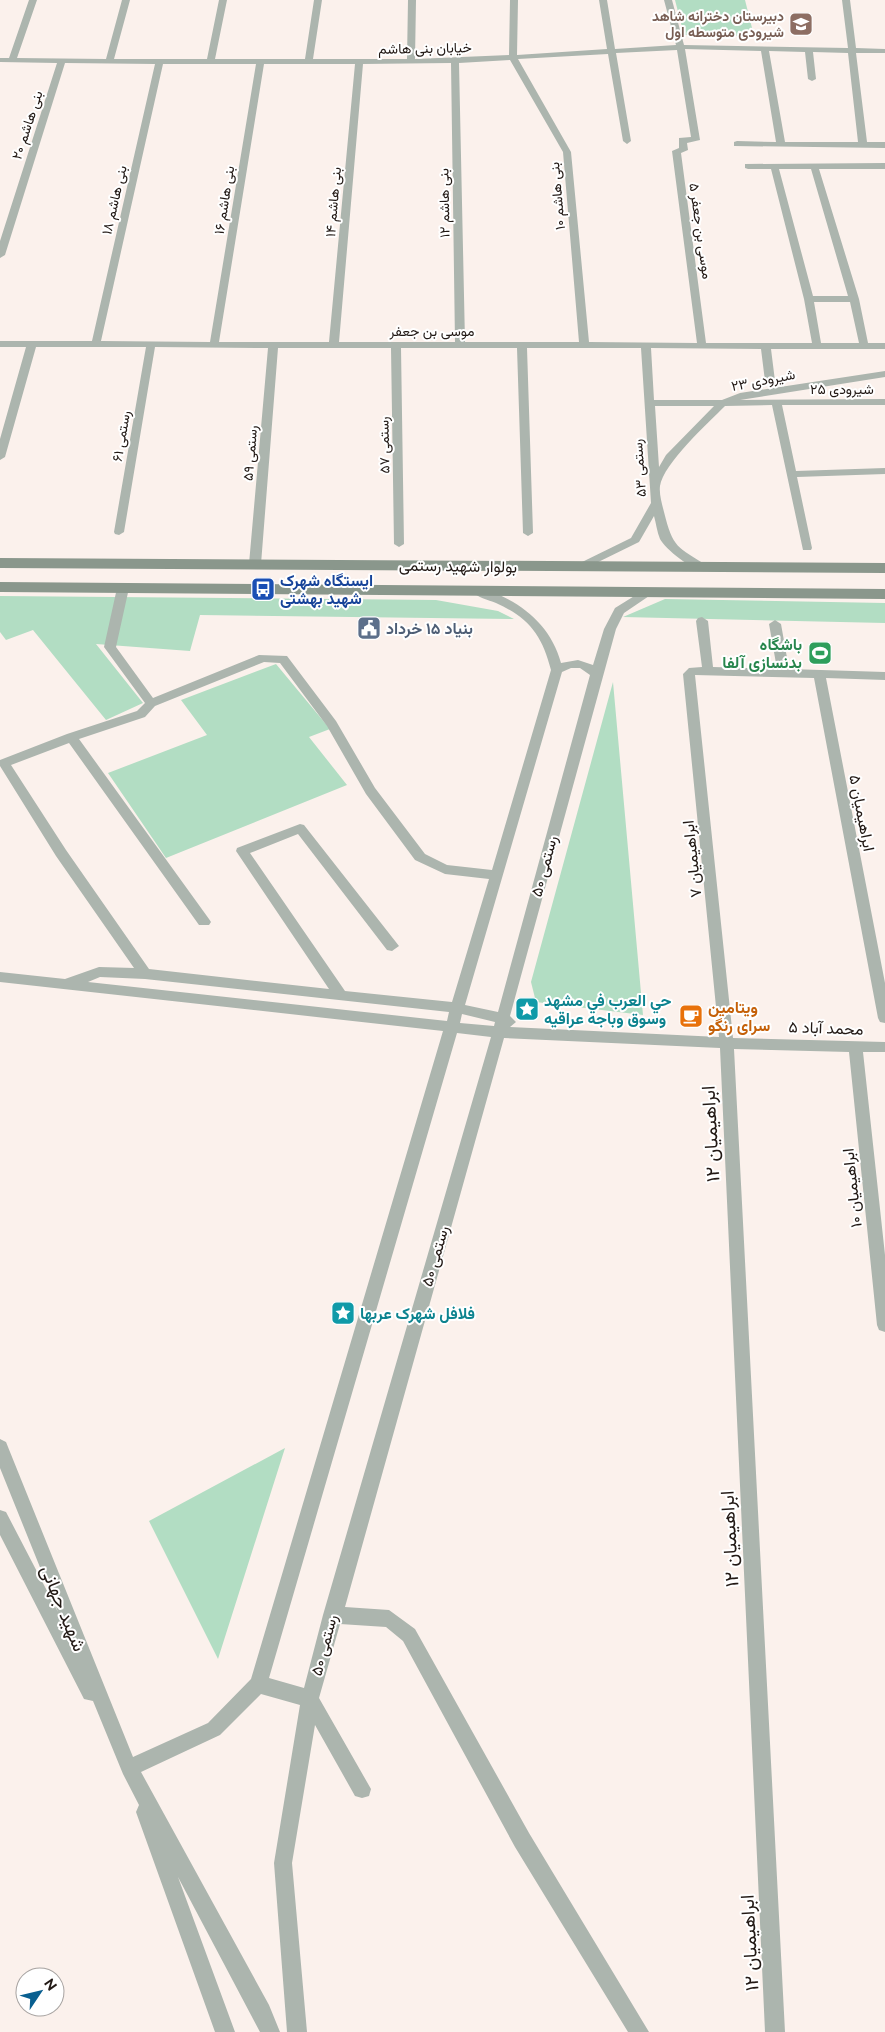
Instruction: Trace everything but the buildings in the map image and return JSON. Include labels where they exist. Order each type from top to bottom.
[{"type":"main road","name":"بولوار شهید رستمی","points":[[0,563],[885,568]]},
{"type":"main road","name":"بولوار شهید رستمی","points":[[0,587],[885,594]]},
{"type":"street","points":[[12,60],[33,0]]},
{"type":"street","points":[[109,61],[126,0]]},
{"type":"street","points":[[210,62],[223,0]]},
{"type":"street","points":[[309,61],[318,0]]},
{"type":"street","points":[[411,60],[412,0]]},
{"type":"street","points":[[513,58],[514,0]]},
{"type":"street","points":[[603,0],[627,141]]},
{"type":"street","points":[[668,0],[681,47]]},
{"type":"street","points":[[846,0],[850,50],[863,144]]},
{"type":"street","name":"خیابان بنی هاشم","points":[[0,60],[160,62],[455,61],[681,47],[885,51]]},
{"type":"street","name":"موسی بن جعفر ۵","points":[[681,47],[696,140],[682,140],[684,150],[676,151],[702,346]]},
{"type":"street","points":[[764,48],[781,144]]},
{"type":"street","points":[[809,49],[812,79]]},
{"type":"street","name":"بنی هاشم ۱۰","points":[[513,58],[567,152],[584,345]]},
{"type":"street","name":"بنی هاشم ۲۰","points":[[0,255],[62,60]]},
{"type":"street","name":"بنی هاشم ۱۶","points":[[214,344],[261,61]]},
{"type":"street","name":"بنی هاشم ۱۴","points":[[334,345],[358,61]]},
{"type":"street","name":"بنی هاشم ۱۲","points":[[455,61],[460,345]]},
{"type":"street","name":"بنی هاشم ۱۸","points":[[96,344],[160,62]]},
{"type":"street","points":[[737,144],[885,145]]},
{"type":"street","points":[[774,165],[809,299],[817,346]]},
{"type":"street","points":[[814,165],[854,299],[864,346]]},
{"type":"street","points":[[748,166],[885,166]]},
{"type":"street","points":[[809,299],[854,299]]},
{"type":"street","name":"موسی بن جعفر","points":[[0,344],[885,346]]},
{"type":"street","points":[[0,457],[32,344]]},
{"type":"street","name":"رستمی ۶۱","points":[[119,532],[151,344]]},
{"type":"street","name":"رستمی ۵۹","points":[[255,564],[273,344]]},
{"type":"street","name":"رستمی ۵۷","points":[[396,345],[399,544]]},
{"type":"street","points":[[522,345],[528,534]]},
{"type":"street","name":"رستمی ۵۳","points":[[646,345],[656,503],[665,538],[676,551],[704,568]]},
{"type":"street","points":[[766,346],[770,381]]},
{"type":"street","name":"شیرودی ۲۳","points":[[655,484],[670,457],[722,403],[740,396],[885,374]]},
{"type":"street","name":"شیرودی ۲۵","points":[[650,403],[885,402]]},
{"type":"street","points":[[776,403],[807,548]]},
{"type":"street","points":[[791,474],[885,471]]},
{"type":"street","points":[[582,566],[616,552],[636,540],[656,503]]},
{"type":"street","points":[[123,588],[110,647],[151,703]]},
{"type":"street","points":[[128,1768],[214,1729],[258,1684],[557,670],[553,649],[545,632],[527,616],[495,598],[477,591]]},
{"type":"street","name":"رستمی ۵۰","points":[[297,2032],[283,1863],[310,1699],[332,1615],[500,1025],[596,674],[610,629],[619,610],[648,592]]},
{"type":"street","points":[[702,621],[708,670],[885,676]]},
{"type":"street","points":[[775,624],[784,673]]},
{"type":"street","points":[[145,974],[61,853],[4,763],[71,737],[141,714],[151,703],[264,658],[283,659],[332,724],[370,791],[420,857],[445,869],[496,875]]},
{"type":"street","points":[[557,670],[566,664],[578,663],[590,666],[596,674]]},
{"type":"street","name":"ابراهیمیان ۷","points":[[708,670],[690,672],[727,1043]]},
{"type":"street","name":"ابراهیمیان ۵","points":[[818,674],[885,1018]]},
{"type":"street","points":[[71,737],[204,922]]},
{"type":"street","points":[[341,996],[242,851],[300,828],[392,946]]},
{"type":"street","points":[[64,984],[99,972],[145,974],[457,1008],[500,1025]]},
{"type":"street","points":[[0,977],[452,1026],[500,1025]]},
{"type":"street","name":"محمد آباد ۵","points":[[500,1025],[527,1032],[727,1043],[885,1047]]},
{"type":"street","name":"ابراهیمیان ۱۲","points":[[727,1043],[775,2032]]},
{"type":"street","name":"ابراهیمیان ۱۰","points":[[855,1046],[885,1325]]},
{"type":"street","name":"شهید جهانی","points":[[0,1447],[128,1768],[225,2032]]},
{"type":"street","name":"شهید جهانی","points":[[0,1518],[128,1768],[262,2012],[270,2032]]},
{"type":"street","points":[[332,1615],[389,1619],[409,1635],[522,1840],[639,2032]]},
{"type":"street","points":[[258,1684],[310,1699],[362,1789]]},
{"type":"green space","points":[[675,0],[745,0],[754,36],[684,35]]},
{"type":"green space","points":[[0,596],[436,600],[498,611],[514,619],[200,615],[190,651],[96,644],[143,703],[106,720],[33,630],[6,640],[0,632]]},
{"type":"green space","points":[[665,599],[885,603],[885,623],[623,617]]},
{"type":"green space","points":[[276,664],[330,729],[309,737],[347,785],[166,858],[108,773],[207,735],[181,700]]},
{"type":"green space","points":[[613,682],[643,1015],[536,1002],[531,982]]},
{"type":"green space","points":[[285,1448],[218,1659],[149,1521]]},
{"type":"place","name":"دبیرستان دخترانه شاهد شیرودی متوسطه اول","points":[[801,24]]},
{"type":"place","name":"ایستگاه شهرک شهید بهشتی","points":[[263,589]]},
{"type":"place","name":"بنیاد ۱۵ خرداد","points":[[369,628]]},
{"type":"place","name":"باشگاه بدنسازی آلفا","points":[[820,653]]},
{"type":"place","name":"حي العرب في مشهد وسوق وباجه عراقيه","points":[[527,1009]]},
{"type":"place","name":"ویتامین سرای رنگو","points":[[691,1016]]},
{"type":"place","name":"فلافل شهرک عربها","points":[[343,1313]]}]
